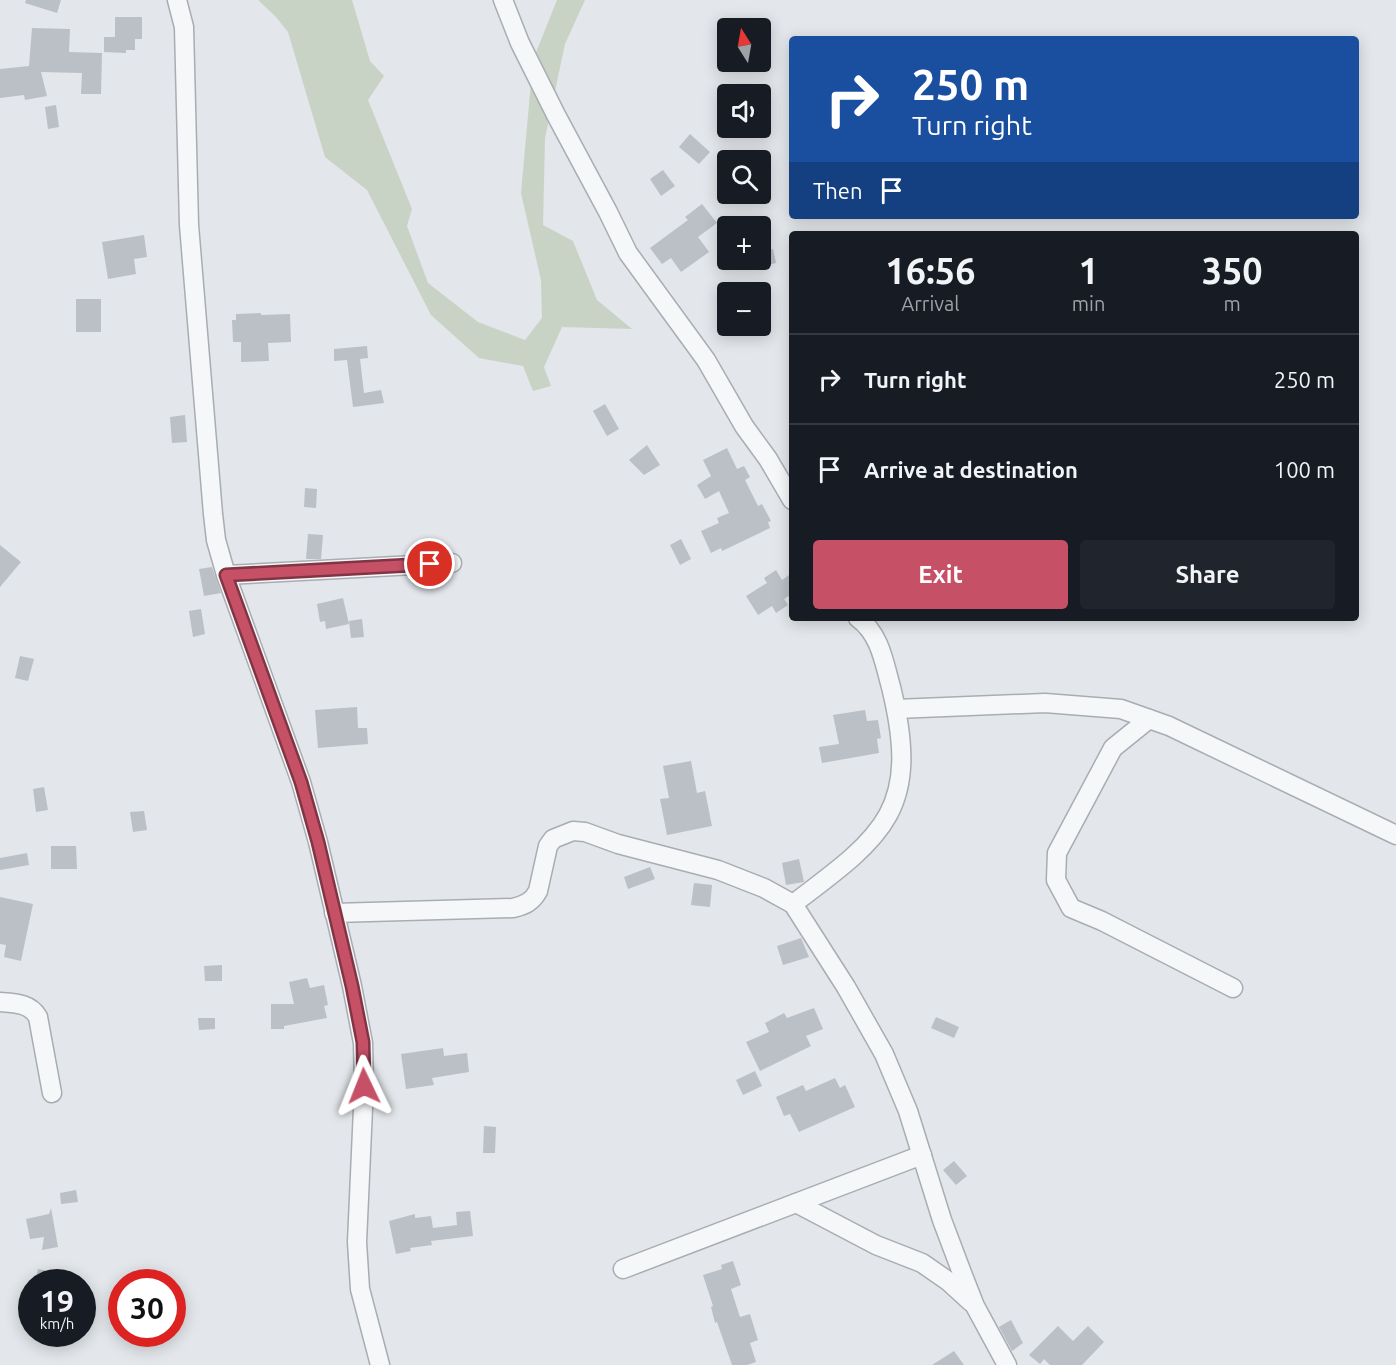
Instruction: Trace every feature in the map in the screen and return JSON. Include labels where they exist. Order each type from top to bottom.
[{"type":"street","points":[[177,0],[184,27],[189,225],[216,540],[226,575],[301,782],[318,842],[352,986],[363,1042],[364,1086],[357,1242],[360,1289],[380,1365]]},
{"type":"street","points":[[503,0],[519,43],[628,253],[706,360],[744,426],[768,459],[789,495]]},
{"type":"street","points":[[226,575],[452,563]]},
{"type":"street","points":[[793,904],[841,869],[875,835],[888,818],[902,776],[896,709],[878,643],[861,621]]},
{"type":"street","points":[[896,709],[1045,703],[1121,709],[1169,726],[1396,835]]},
{"type":"street","points":[[1149,719],[1113,748],[1057,853],[1056,880],[1071,908],[1102,921],[1233,988]]},
{"type":"street","points":[[334,914],[513,908],[524,905],[534,898],[538,891],[548,846],[553,839],[573,831],[585,832],[618,844],[718,870],[764,888],[793,904],[846,987],[884,1054],[908,1111],[942,1220],[975,1306],[1007,1365]]},
{"type":"street","points":[[0,1002],[30,1007],[38,1017],[52,1093]]},
{"type":"street","points":[[623,1269],[922,1155]]},
{"type":"street","points":[[796,1203],[876,1245],[922,1263],[948,1281],[975,1306]]},
{"type":"green space","points":[[258,0],[352,0],[370,61],[384,76],[368,100],[412,209],[407,226],[428,283],[478,322],[525,340],[542,318],[541,280],[521,193],[533,60],[557,0],[585,0],[565,44],[545,138],[543,225],[573,241],[597,300],[632,329],[562,327],[544,367],[551,386],[533,391],[523,366],[479,358],[431,315],[367,190],[325,157],[288,32]]},
{"type":"building","points":[[26,0],[61,0],[57,13],[25,3]]},
{"type":"building","points":[[115,17],[142,17],[142,39],[135,39],[135,50],[126,50],[126,53],[104,52],[104,37],[115,37]]},
{"type":"building","points":[[32,28],[70,29],[69,52],[102,53],[101,94],[81,94],[82,73],[41,72],[47,96],[25,100],[24,95],[0,98],[0,69],[29,66]]},
{"type":"building","points":[[56,105],[59,127],[48,129],[45,107]]},
{"type":"building","points":[[690,134],[710,152],[699,164],[679,147]]},
{"type":"building","points":[[663,170],[675,186],[661,196],[650,179]]},
{"type":"building","points":[[702,204],[717,223],[698,237],[709,252],[681,272],[671,258],[662,264],[650,248],[688,220],[685,217]]},
{"type":"building","points":[[144,235],[147,257],[134,259],[136,274],[108,279],[102,242]]},
{"type":"building","points":[[771,249],[773,249],[776,263],[771,264]]},
{"type":"building","points":[[76,299],[101,299],[101,332],[76,332]]},
{"type":"building","points":[[261,313],[261,315],[290,314],[291,342],[268,343],[269,361],[241,362],[241,342],[233,342],[232,320],[236,320],[236,314]]},
{"type":"building","points":[[367,346],[368,358],[360,359],[364,393],[381,390],[384,403],[353,407],[347,360],[334,361],[334,349]]},
{"type":"building","points":[[605,404],[619,429],[607,436],[593,411]]},
{"type":"building","points":[[185,415],[187,442],[172,443],[170,417]]},
{"type":"building","points":[[647,445],[660,465],[644,475],[629,460]]},
{"type":"building","points":[[727,448],[737,469],[744,466],[750,477],[745,480],[758,506],[762,504],[771,521],[768,522],[770,528],[722,551],[721,548],[711,553],[701,531],[719,523],[717,518],[729,513],[719,491],[705,499],[697,485],[711,476],[703,460]]},
{"type":"building","points":[[305,488],[317,489],[316,508],[304,507]]},
{"type":"building","points":[[308,534],[323,535],[321,559],[306,559]]},
{"type":"building","points":[[681,539],[691,559],[680,565],[670,545]]},
{"type":"building","points":[[0,545],[21,562],[0,587]]},
{"type":"building","points":[[212,567],[221,593],[204,596],[199,569]]},
{"type":"building","points":[[776,570],[782,580],[789,575],[789,596],[784,599],[788,605],[776,613],[772,606],[758,615],[746,596],[767,583],[764,578]]},
{"type":"building","points":[[343,598],[349,624],[326,629],[325,621],[320,622],[317,604]]},
{"type":"building","points":[[201,609],[205,634],[193,637],[189,611]]},
{"type":"building","points":[[362,619],[364,637],[351,638],[349,621]]},
{"type":"building","points":[[20,656],[34,659],[28,681],[15,678]]},
{"type":"building","points":[[357,707],[358,728],[367,728],[368,744],[318,748],[315,710]]},
{"type":"building","points":[[865,710],[867,721],[878,720],[881,738],[877,739],[879,753],[822,763],[819,747],[839,744],[833,715]]},
{"type":"building","points":[[691,761],[697,793],[705,791],[712,826],[667,835],[660,799],[669,798],[663,766]]},
{"type":"building","points":[[44,787],[48,810],[36,812],[33,789]]},
{"type":"building","points":[[144,811],[147,830],[133,832],[130,812]]},
{"type":"building","points":[[51,846],[76,846],[77,869],[51,869]]},
{"type":"building","points":[[27,853],[29,865],[0,870],[0,858]]},
{"type":"building","points":[[799,859],[804,882],[786,885],[782,863]]},
{"type":"building","points":[[650,867],[655,879],[628,889],[624,877]]},
{"type":"building","points":[[694,883],[712,885],[710,907],[691,905]]},
{"type":"building","points":[[0,897],[33,904],[21,961],[4,957],[6,945],[0,944]]},
{"type":"building","points":[[801,938],[809,957],[783,965],[777,946]]},
{"type":"building","points":[[222,965],[222,981],[205,981],[204,966]]},
{"type":"building","points":[[307,978],[310,988],[324,985],[328,1005],[324,1006],[327,1018],[284,1026],[284,1029],[271,1029],[271,1004],[294,1004],[289,982]]},
{"type":"building","points":[[814,1008],[823,1029],[806,1036],[811,1046],[760,1071],[746,1042],[769,1032],[765,1023],[784,1013],[787,1018]]},
{"type":"building","points":[[936,1017],[959,1027],[954,1038],[931,1028]]},
{"type":"building","points":[[198,1018],[215,1018],[215,1029],[199,1030]]},
{"type":"building","points":[[443,1048],[444,1056],[467,1053],[469,1072],[432,1078],[434,1085],[406,1089],[401,1054]]},
{"type":"building","points":[[755,1071],[762,1086],[743,1095],[736,1080]]},
{"type":"building","points":[[835,1078],[840,1088],[845,1085],[855,1107],[799,1132],[790,1114],[784,1116],[776,1097],[803,1085],[806,1091]]},
{"type":"building","points":[[484,1126],[496,1127],[495,1153],[483,1153]]},
{"type":"building","points":[[954,1161],[967,1176],[956,1185],[943,1170]]},
{"type":"building","points":[[76,1190],[78,1202],[61,1204],[60,1193]]},
{"type":"building","points":[[51,1208],[58,1247],[42,1250],[44,1237],[30,1239],[26,1219],[49,1214]]},
{"type":"building","points":[[470,1211],[473,1236],[431,1241],[432,1245],[410,1248],[411,1251],[396,1254],[389,1221],[415,1214],[415,1218],[431,1216],[433,1228],[457,1225],[456,1212]]},
{"type":"building","points":[[733,1261],[741,1285],[731,1289],[740,1317],[750,1314],[758,1340],[750,1343],[756,1362],[747,1365],[732,1365],[717,1322],[715,1323],[711,1307],[713,1306],[703,1275],[722,1269],[721,1265]]},
{"type":"building","points":[[1011,1320],[1023,1343],[1012,1351],[999,1327]]},
{"type":"building","points":[[1058,1326],[1073,1341],[1088,1326],[1104,1342],[1082,1365],[1050,1365],[1044,1359],[1040,1364],[1029,1355]]},
{"type":"building","points":[[954,1351],[964,1365],[932,1365]]},
{"type":"route","points":[[364,1086],[363,1042],[318,842],[301,782],[226,575],[430,564]]}]
